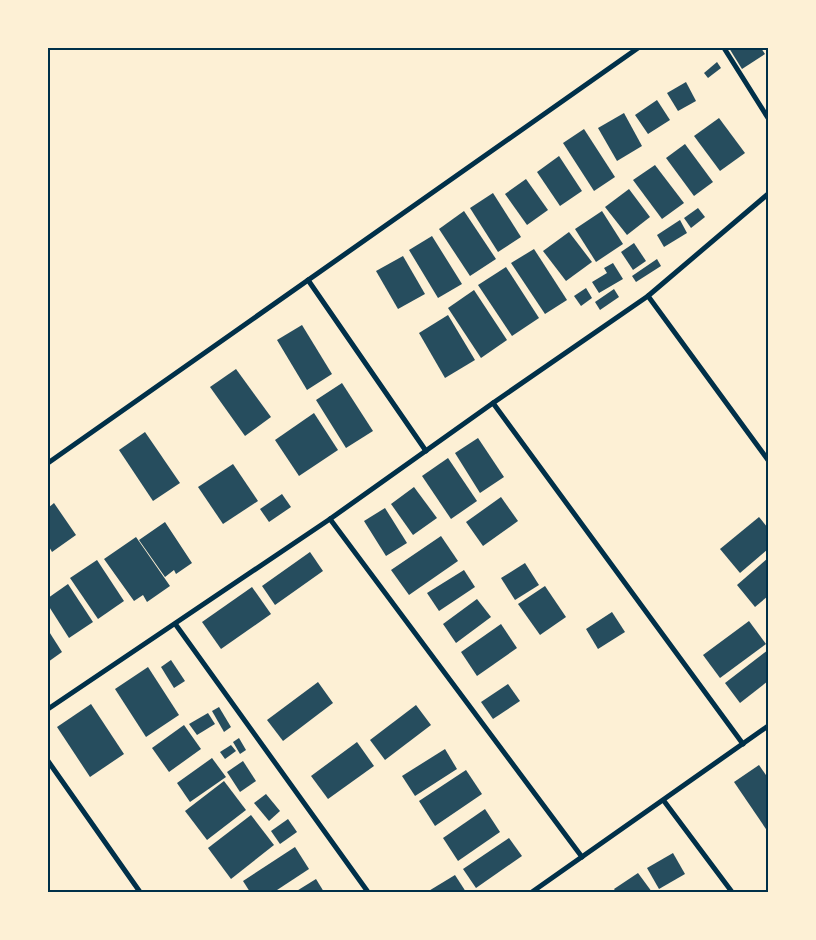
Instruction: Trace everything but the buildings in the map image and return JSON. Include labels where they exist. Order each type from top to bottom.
[{"type":"street","points":[[48,463],[638,48]]},
{"type":"street","points":[[724,48],[768,118]]},
{"type":"street","points":[[48,709],[176,625],[330,519],[492,403],[648,296],[768,194]]},
{"type":"street","points":[[308,280],[426,451]]},
{"type":"street","points":[[648,296],[768,460]]},
{"type":"street","points":[[492,403],[743,744]]},
{"type":"street","points":[[330,519],[582,857]]},
{"type":"street","points":[[176,625],[368,892]]},
{"type":"street","points":[[532,892],[664,801],[768,726]]},
{"type":"street","points":[[48,761],[140,892]]},
{"type":"street","points":[[664,801],[732,892]]}]
